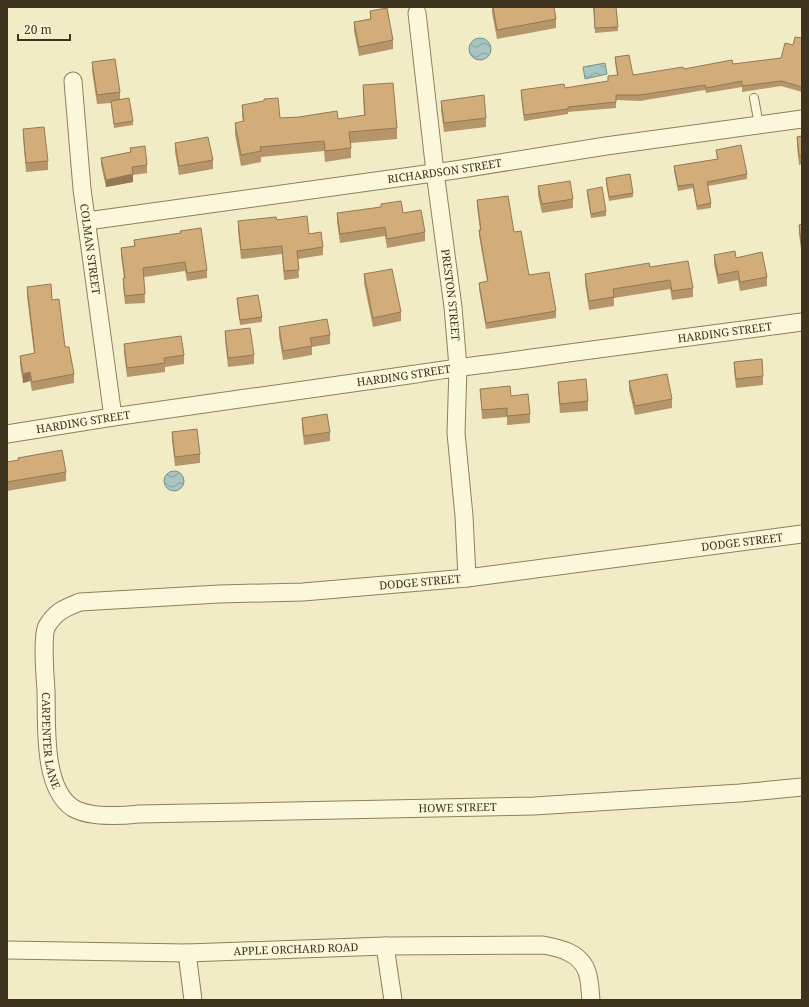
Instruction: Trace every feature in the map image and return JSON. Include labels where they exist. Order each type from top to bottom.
[{"type":"street","name":"PRESTON STREET","points":[[417,13],[435,172],[453,307],[458,367],[456,433],[464,516],[467,578]]},
{"type":"street","name":"COLMAN STREET","points":[[73,81],[82,190],[113,417]]},
{"type":"street","name":"RICHARDSON STREET","points":[[87,220],[455,170],[606,146],[802,119]]},
{"type":"street","name":"HARDING STREET","points":[[7,434],[113,417],[458,367],[802,322]]},
{"type":"street","name":"DODGE STREET","points":[[46,627],[61,610],[80,602],[219,594],[303,592],[467,578],[802,534]]},
{"type":"street","name":"CARPENTER LANE","points":[[46,627],[44,658],[49,754],[52,775],[60,795],[74,808],[94,815],[112,816]]},
{"type":"street","name":"HOWE STREET","points":[[112,816],[534,806],[802,787]]},
{"type":"street","name":"APPLE ORCHARD ROAD","points":[[7,950],[187,953],[384,946],[543,945],[559,948],[571,953],[581,960],[587,971],[591,1000]]},
{"type":"street","points":[[384,946],[393,1000]]},
{"type":"street","points":[[187,953],[193,1000]]},
{"type":"lane","points":[[754,98],[759,125]]},
{"type":"water","points":[[480,38],[488,41],[491,49],[488,57],[480,60],[472,57],[469,49],[472,41]]},
{"type":"water","points":[[605,63],[607,74],[585,79],[583,67]]},
{"type":"water","points":[[174,471],[181,474],[184,481],[181,488],[174,491],[167,488],[164,481],[167,474]]},
{"type":"building","points":[[493,7],[554,7],[556,19],[497,30]]},
{"type":"building","points":[[594,7],[616,7],[618,27],[595,28]]},
{"type":"building","points":[[387,8],[393,40],[359,47],[354,22],[371,19],[370,11]]},
{"type":"building","points":[[795,37],[802,38],[802,87],[781,81],[742,86],[742,81],[706,88],[705,85],[640,95],[616,95],[616,102],[568,107],[568,109],[524,115],[521,90],[564,84],[565,88],[608,81],[608,76],[618,75],[615,57],[629,55],[633,75],[683,67],[684,69],[732,60],[733,64],[781,58],[785,43],[793,45]]},
{"type":"building","points":[[115,59],[120,92],[97,95],[92,62]]},
{"type":"building","points":[[393,83],[397,128],[349,132],[351,148],[325,151],[324,141],[260,147],[261,151],[241,155],[235,123],[244,121],[242,105],[264,101],[264,99],[278,98],[280,118],[299,117],[337,111],[338,119],[365,115],[363,85]]},
{"type":"building","points":[[484,95],[486,118],[444,123],[441,101]]},
{"type":"building","points":[[129,98],[133,121],[114,124],[111,101]]},
{"type":"building","points":[[44,127],[48,161],[26,163],[23,129]]},
{"type":"building","points":[[802,136],[802,155],[799,156],[797,137]]},
{"type":"building","points":[[208,137],[213,160],[179,166],[175,143]]},
{"type":"building","points":[[741,145],[747,174],[707,182],[711,203],[697,206],[693,184],[678,186],[674,166],[718,159],[716,150]]},
{"type":"building","points":[[145,146],[147,165],[132,167],[133,174],[106,180],[101,158],[131,152],[130,148]]},
{"type":"building","points":[[630,174],[633,193],[609,197],[606,178]]},
{"type":"building","points":[[570,181],[573,199],[542,204],[538,186]]},
{"type":"building","points":[[602,187],[606,211],[591,214],[587,190]]},
{"type":"building","points":[[508,196],[514,232],[521,231],[529,275],[549,272],[556,311],[486,323],[479,283],[488,281],[479,230],[481,230],[477,200]]},
{"type":"building","points":[[401,201],[403,213],[421,210],[425,232],[387,239],[385,227],[340,234],[337,213],[381,207],[381,204]]},
{"type":"building","points":[[307,216],[309,234],[321,232],[323,247],[297,251],[299,270],[284,271],[282,246],[241,250],[238,221],[276,217],[277,220]]},
{"type":"building","points":[[802,224],[802,249],[799,225]]},
{"type":"building","points":[[201,228],[207,270],[187,273],[185,262],[143,268],[145,294],[125,296],[123,278],[125,278],[121,248],[135,246],[134,240],[181,233],[180,231]]},
{"type":"building","points":[[735,251],[736,258],[762,252],[767,277],[740,282],[738,271],[718,275],[714,255]]},
{"type":"building","points":[[688,261],[693,288],[672,291],[670,280],[613,289],[614,297],[589,301],[585,274],[649,263],[650,267]]},
{"type":"building","points":[[392,269],[401,312],[373,318],[364,274]]},
{"type":"building","points":[[51,284],[52,300],[59,299],[65,347],[69,347],[74,374],[32,382],[30,372],[23,374],[20,356],[35,353],[27,287]]},
{"type":"building","points":[[258,295],[262,317],[240,320],[237,298]]},
{"type":"building","points":[[327,319],[330,335],[310,338],[312,346],[283,351],[279,327]]},
{"type":"building","points":[[250,328],[254,355],[228,358],[225,331]]},
{"type":"building","points":[[181,336],[184,355],[164,358],[165,363],[127,368],[124,344]]},
{"type":"building","points":[[762,359],[763,376],[736,379],[734,362]]},
{"type":"building","points":[[667,374],[672,399],[635,406],[629,381]]},
{"type":"building","points":[[586,379],[588,401],[560,404],[558,382]]},
{"type":"building","points":[[510,386],[511,396],[528,394],[530,414],[507,416],[507,408],[482,410],[480,389]]},
{"type":"building","points":[[327,414],[330,432],[304,436],[302,418]]},
{"type":"building","points":[[197,429],[200,454],[175,457],[172,432]]},
{"type":"building","points":[[62,450],[66,472],[7,482],[7,462],[19,460],[18,458]]}]
